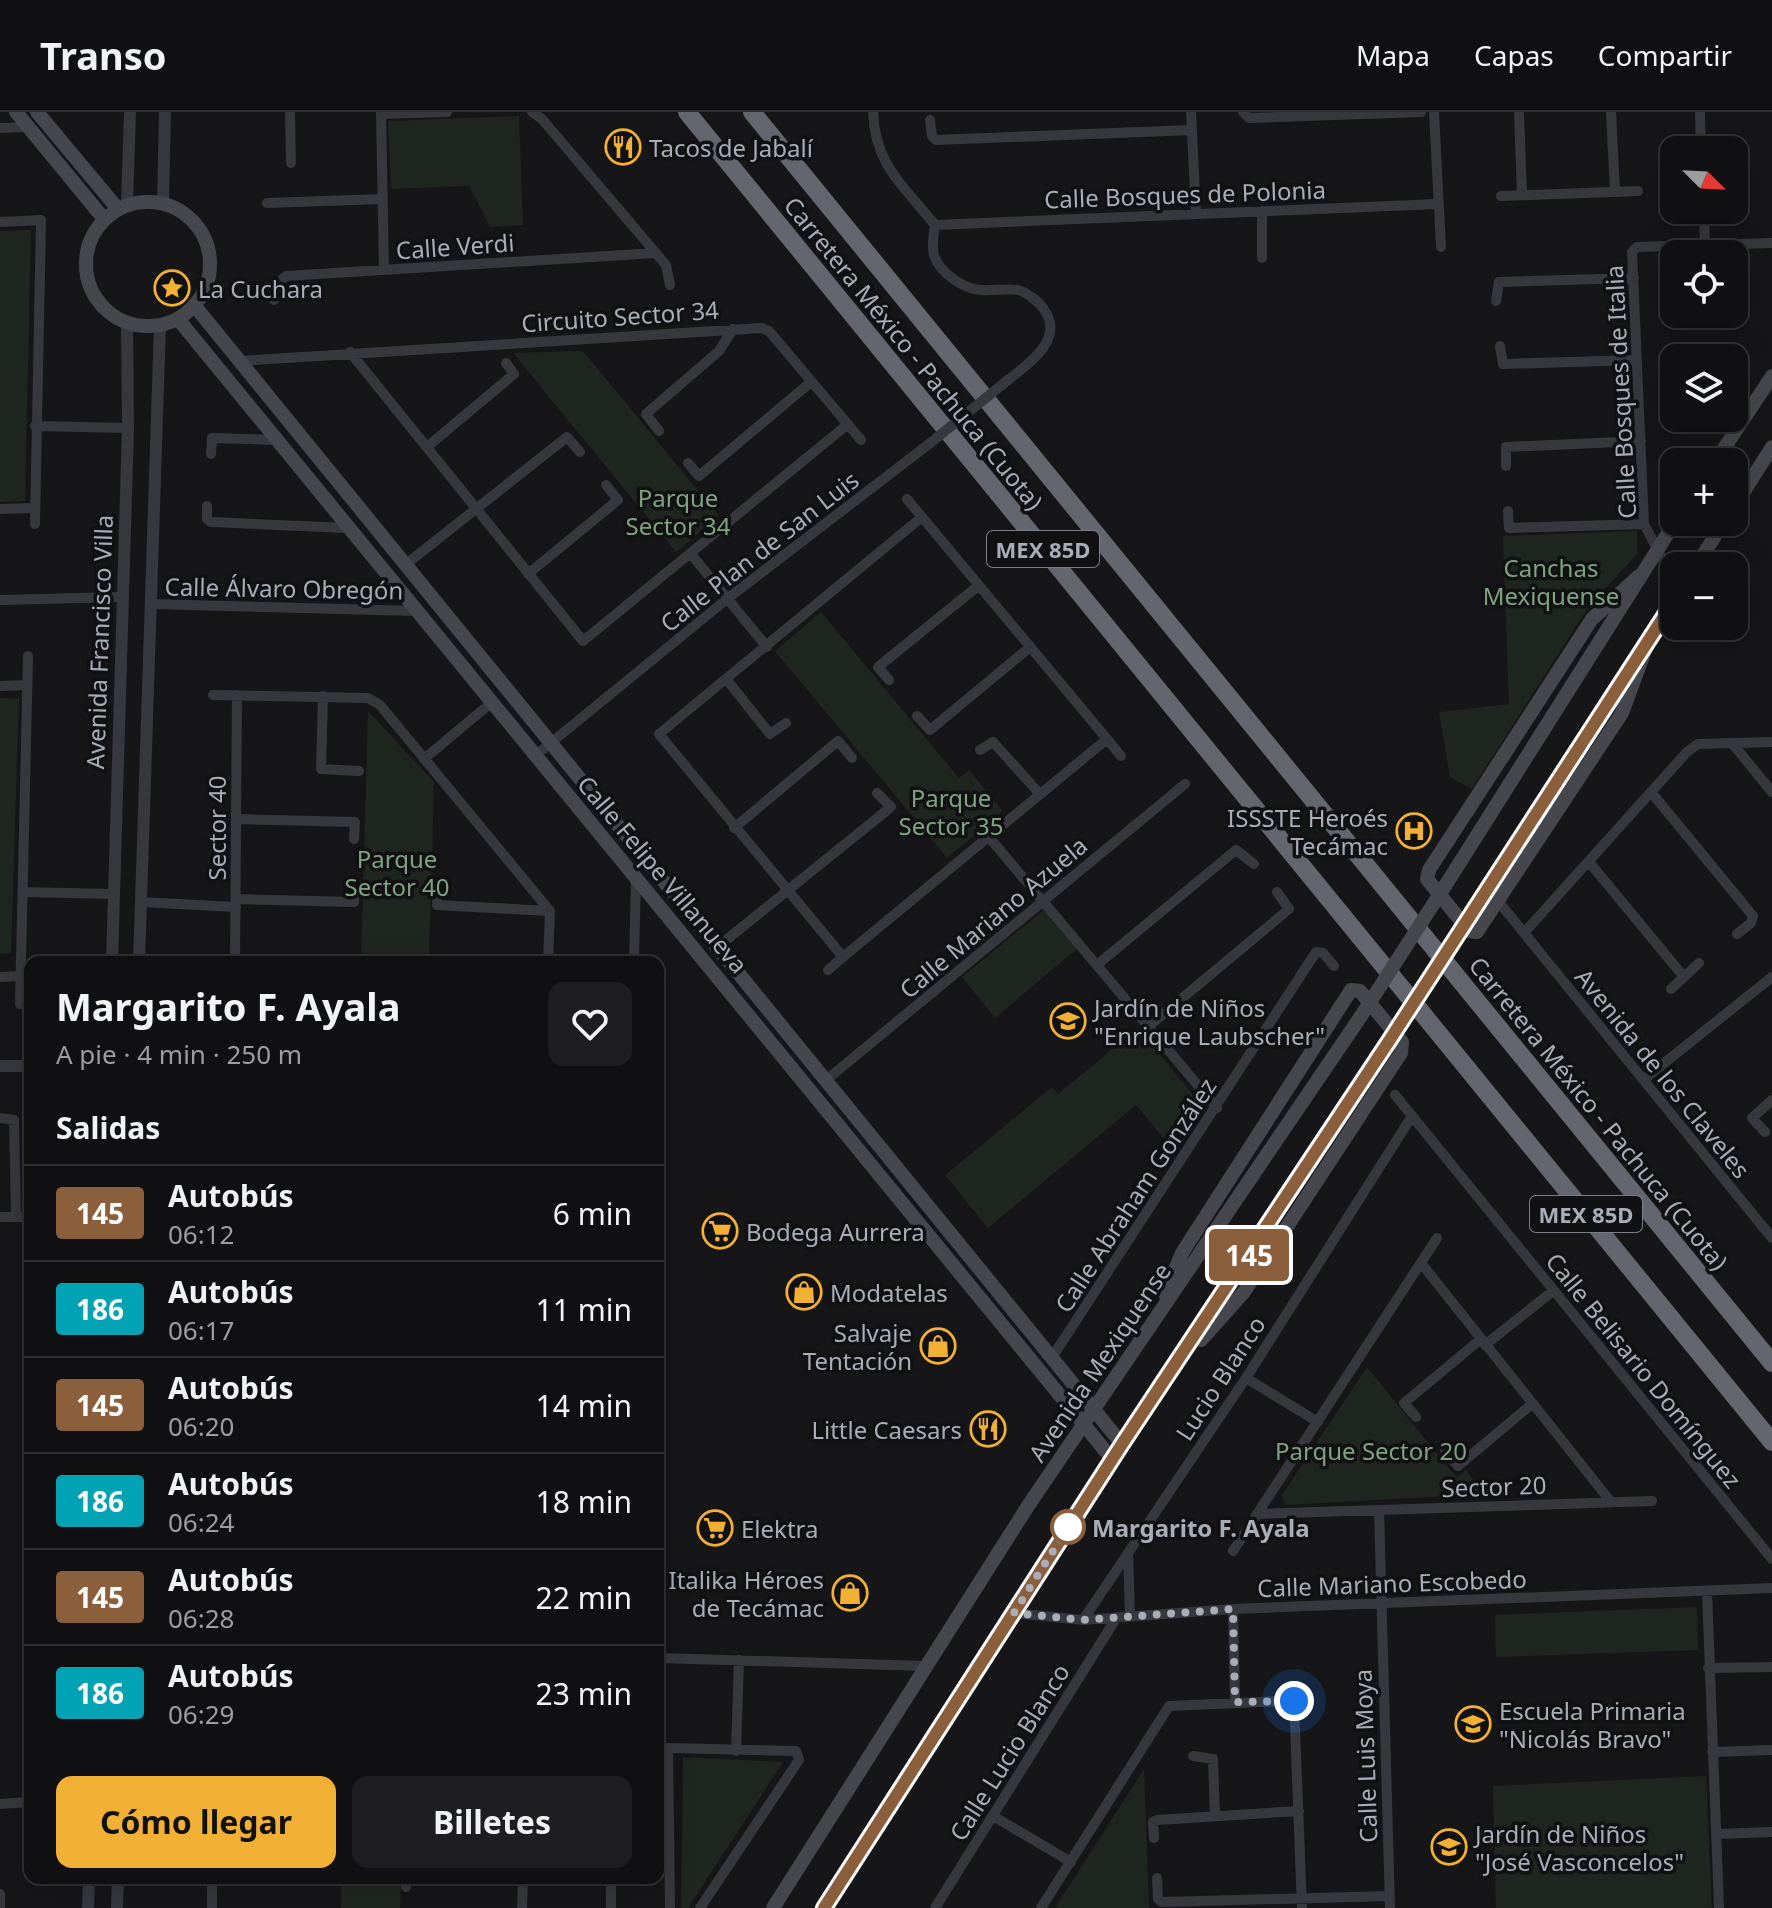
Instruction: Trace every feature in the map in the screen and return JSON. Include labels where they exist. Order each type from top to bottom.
[{"type":"highway","name":"Carretera México - Pachuca (Cuota)","points":[[687,112],[1772,1442]]},
{"type":"highway","name":"Carretera México - Pachuca (Cuota)","points":[[752,112],[1772,1363]]},
{"type":"main road","points":[[16,112],[104,219]]},
{"type":"main road","points":[[37,112],[122,206]]},
{"type":"main road","points":[[163,203],[190,218],[207,245],[209,277],[194,305],[178,319],[160,325],[127,323],[108,313],[94,297],[86,278],[88,246],[104,219],[122,206],[163,203]]},
{"type":"main road","name":"Calle Felipe Villanueva","points":[[194,305],[550,745],[697,938],[1112,1459]]},
{"type":"main road","name":"Calle Felipe Villanueva","points":[[178,319],[347,528],[636,875],[697,938],[715,949],[1122,1444]]},
{"type":"main road","points":[[1724,448],[1772,376]]},
{"type":"main road","points":[[1748,485],[1772,447]]},
{"type":"main road","name":"Avenida Mexiquense","points":[[773,1908],[1092,1410],[1361,1016],[1666,536]]},
{"type":"main road","points":[[1639,576],[1592,619],[1427,874],[1427,879],[1474,933],[1622,713],[1646,648]]},
{"type":"main road","points":[[824,1908],[1112,1459],[1169,1377],[1660,624]]},
{"type":"main road","points":[[1154,1320],[1182,1253],[1351,990],[1360,991],[1402,1042],[1401,1053],[1244,1292],[1169,1377]]},
{"type":"street","points":[[122,206],[130,112]]},
{"type":"street","points":[[163,203],[165,112]]},
{"type":"street","points":[[290,112],[291,163]]},
{"type":"street","points":[[384,270],[381,113],[447,112]]},
{"type":"street","points":[[532,112],[542,119],[666,265],[670,285]]},
{"type":"street","points":[[873,112],[874,138],[879,155],[935,225]]},
{"type":"street","points":[[1191,112],[1196,214]]},
{"type":"street","points":[[1243,112],[1249,118],[1421,112]]},
{"type":"street","points":[[1434,112],[1441,247]]},
{"type":"street","points":[[1519,112],[1522,195]]},
{"type":"street","points":[[1611,112],[1615,192]]},
{"type":"street","points":[[1700,112],[1701,136]]},
{"type":"street","points":[[930,120],[932,136],[936,140],[1192,130]]},
{"type":"street","points":[[0,128],[28,127]]},
{"type":"street","points":[[1501,196],[1638,191]]},
{"type":"street","points":[[267,203],[382,199]]},
{"type":"street","name":"Calle Bosques de Polonia","points":[[935,225],[1437,204]]},
{"type":"street","points":[[1262,211],[1262,258]]},
{"type":"street","points":[[0,222],[41,220],[35,524]]},
{"type":"street","name":"Calle Plan de San Luis","points":[[536,755],[727,599],[1040,355],[1050,334],[1049,316],[1038,302],[1018,290],[977,290],[941,268],[933,254],[935,225]]},
{"type":"street","points":[[1748,244],[1772,243]]},
{"type":"street","name":"Calle Bosques de Italia","points":[[1660,248],[1633,249],[1644,524],[1660,553]]},
{"type":"street","name":"Calle Verdi","points":[[274,300],[275,285],[286,276],[656,253]]},
{"type":"street","points":[[1496,301],[1499,282],[1634,278]]},
{"type":"street","name":"Avenida Francisco Villa","points":[[112,956],[128,428],[127,323]]},
{"type":"street","name":"Avenida Francisco Villa","points":[[139,956],[160,325]]},
{"type":"street","points":[[659,431],[646,414],[719,351],[733,329]]},
{"type":"street","name":"Circuito Sector 34","points":[[239,361],[733,329],[769,331],[861,440]]},
{"type":"street","points":[[1500,346],[1503,364],[1637,360]]},
{"type":"street","points":[[350,352],[583,641],[848,424]]},
{"type":"street","points":[[427,447],[513,376],[506,363]]},
{"type":"street","points":[[688,463],[699,476],[811,382]]},
{"type":"street","points":[[35,426],[128,428]]},
{"type":"street","points":[[405,565],[567,437],[580,452]]},
{"type":"street","points":[[211,454],[212,438],[278,440]]},
{"type":"street","points":[[1506,466],[1506,447],[1641,441]]},
{"type":"street","points":[[528,574],[618,500],[606,485]]},
{"type":"street","points":[[907,499],[1121,756]]},
{"type":"street","points":[[207,506],[208,521],[347,528]]},
{"type":"street","points":[[0,509],[35,508]]},
{"type":"street","points":[[1508,511],[1509,528],[1644,524]]},
{"type":"street","points":[[843,957],[659,734],[922,517]]},
{"type":"street","points":[[690,553],[767,647]]},
{"type":"street","points":[[889,680],[878,667],[978,586]]},
{"type":"street","points":[[0,600],[123,597]]},
{"type":"street","name":"Calle Álvaro Obregón","points":[[150,604],[417,611]]},
{"type":"street","points":[[917,716],[930,730],[1029,648]]},
{"type":"street","points":[[20,1004],[28,656]]},
{"type":"street","points":[[727,680],[770,734],[786,723]]},
{"type":"street","points":[[0,686],[27,685]]},
{"type":"street","points":[[213,695],[323,696],[373,701],[550,911],[548,956]]},
{"type":"street","name":"Sector 40","points":[[235,956],[237,695]]},
{"type":"street","points":[[323,696],[321,769],[359,771]]},
{"type":"street","points":[[424,759],[492,702]]},
{"type":"street","points":[[828,970],[1107,739]]},
{"type":"street","points":[[734,828],[838,741],[852,758]]},
{"type":"street","points":[[980,750],[993,742],[1039,793]]},
{"type":"street","points":[[1524,933],[1698,744],[1772,742]]},
{"type":"street","points":[[1732,743],[1772,792]]},
{"type":"street","name":"Calle Mariano Azuela","points":[[825,1081],[1185,784]]},
{"type":"street","points":[[1651,792],[1753,916],[1751,923],[1737,934]]},
{"type":"street","points":[[715,949],[891,807],[877,793]]},
{"type":"street","points":[[236,819],[355,822],[354,839]]},
{"type":"street","points":[[988,836],[1217,1108]]},
{"type":"street","points":[[1098,964],[1236,850],[1254,864]]},
{"type":"street","points":[[1589,862],[1684,977]]},
{"type":"street","points":[[634,956],[636,875]]},
{"type":"street","points":[[141,902],[354,902],[355,882]]},
{"type":"street","points":[[438,884],[437,905],[550,911]]},
{"type":"street","points":[[23,892],[113,894]]},
{"type":"street","points":[[1150,1025],[1289,909],[1277,892]]},
{"type":"street","name":"Avenida de los Claveles","points":[[1498,901],[1772,1238]]},
{"type":"street","name":"Calle Abraham González","points":[[1051,1359],[1316,952],[1323,953],[1334,966]]},
{"type":"street","points":[[1671,989],[1699,963]]},
{"type":"street","points":[[0,977],[20,976]]},
{"type":"street","points":[[1643,1080],[1772,977]]},
{"type":"street","points":[[0,1066],[24,1066]]},
{"type":"street","name":"Calle Belisario Domínguez","points":[[1395,1095],[1772,1559]]},
{"type":"street","points":[[1765,1132],[1752,1118],[1772,1100]]},
{"type":"street","name":"Lucio Blanco","points":[[1083,1620],[1246,1378],[1412,1116]]},
{"type":"street","points":[[0,1118],[14,1120],[16,1217]]},
{"type":"street","points":[[0,1217],[24,1217]]},
{"type":"street","points":[[1233,1551],[1437,1238]]},
{"type":"street","name":"Sector 20","points":[[1421,1263],[1611,1502]]},
{"type":"street","points":[[1416,1417],[1404,1403],[1553,1291]]},
{"type":"street","points":[[1246,1378],[1318,1422]]},
{"type":"street","points":[[1445,1450],[1458,1466],[1532,1404]]},
{"type":"street","name":"Sector 20","points":[[1257,1514],[1652,1501]]},
{"type":"street","points":[[1379,1510],[1381,1603]]},
{"type":"street","points":[[1128,1553],[1130,1616]]},
{"type":"street","name":"Calle Mariano Escobedo","points":[[1014,1613],[1083,1620],[1233,1609],[1772,1588]]},
{"type":"street","points":[[1707,1591],[1719,1908]]},
{"type":"street","name":"Calle Luis Moya","points":[[1381,1603],[1390,1902]]},
{"type":"street","points":[[1233,1609],[1235,1702]]},
{"type":"street","name":"Calle Lucio Blanco","points":[[935,1908],[1117,1617]]},
{"type":"street","points":[[664,1658],[926,1666]]},
{"type":"street","points":[[736,1751],[739,1660]]},
{"type":"street","points":[[1708,1668],[1772,1667]]},
{"type":"street","points":[[1041,1908],[1169,1706],[1306,1700]]},
{"type":"street","points":[[1294,1701],[1302,1902]]},
{"type":"street","points":[[664,1825],[668,1748],[800,1754],[700,1908]]},
{"type":"street","points":[[1712,1752],[1772,1750]]},
{"type":"street","points":[[1193,1756],[1213,1759],[1215,1816]]},
{"type":"street","points":[[0,1804],[24,1802]]},
{"type":"street","points":[[1154,1838],[1155,1820],[1299,1811]]},
{"type":"street","points":[[993,1816],[1071,1862]]},
{"type":"street","points":[[1716,1834],[1772,1832]]},
{"type":"street","points":[[664,1853],[670,1908]]},
{"type":"street","points":[[1157,1878],[1158,1899],[1162,1902],[1390,1902]]},
{"type":"street","points":[[88,1908],[89,1884]]},
{"type":"street","points":[[117,1908],[118,1884]]},
{"type":"street","points":[[212,1884],[212,1908]]},
{"type":"street","points":[[522,1908],[523,1884]]},
{"type":"street","points":[[611,1884],[611,1908]]},
{"type":"street","points":[[0,1908],[0,1894],[14,1893]]},
{"type":"green space","points":[[519,116],[523,225],[490,227],[469,186],[391,189],[388,121]]},
{"type":"green space","points":[[31,230],[25,501],[0,502],[0,231]]},
{"type":"green space","name":"Parque Sector 34","points":[[583,351],[719,516],[676,552],[513,353]]},
{"type":"green space","name":"Canchas Mexiquense","points":[[1637,531],[1637,554],[1587,609],[1472,789],[1450,777],[1439,712],[1509,704],[1503,536]]},
{"type":"green space","name":"Parque Sector 35","points":[[821,612],[959,778],[969,770],[1003,811],[947,858],[775,651]]},
{"type":"green space","points":[[0,698],[19,699],[11,953],[0,954]]},
{"type":"green space","name":"Parque Sector 40","points":[[368,711],[434,782],[429,956],[361,956]]},
{"type":"green space","points":[[1045,909],[1078,948],[995,1018],[962,977]]},
{"type":"green space","points":[[1138,1028],[1204,1108],[1175,1152],[1136,1105],[988,1228],[945,1175],[1052,1087],[1058,1094]]},
{"type":"green space","name":"Parque Sector 20","points":[[1367,1367],[1456,1477],[1466,1470],[1483,1494],[1285,1505],[1282,1495]]},
{"type":"green space","points":[[1697,1607],[1698,1650],[1496,1657],[1495,1615]]},
{"type":"green space","points":[[683,1757],[783,1762],[688,1908],[681,1908]]},
{"type":"green space","points":[[1144,1769],[1149,1908],[1055,1908]]},
{"type":"green space","points":[[1706,1776],[1712,1908],[1496,1908],[1493,1786]]},
{"type":"green space","points":[[341,1884],[401,1884],[400,1908],[341,1908]]},
{"type":"bus line","name":"145","points":[[824,1908],[1122,1444],[1169,1377],[1660,624]]},
{"type":"place","name":"Tacos de Jabalí","points":[[623,147]]},
{"type":"place","name":"La Cuchara","points":[[172,288]]},
{"type":"place","name":"ISSSTE Heroés Tecámac","points":[[1414,831]]},
{"type":"place","name":"Jardín de Niños \"Enrique Laubscher\"","points":[[1068,1021]]},
{"type":"place","name":"Bodega Aurrera","points":[[720,1231]]},
{"type":"place","name":"Modatelas","points":[[804,1292]]},
{"type":"place","name":"Salvaje Tentación","points":[[938,1346]]},
{"type":"place","name":"Little Caesars","points":[[988,1429]]},
{"type":"place","name":"Margarito F. Ayala","points":[[1068,1527]]},
{"type":"place","name":"Elektra","points":[[715,1528]]},
{"type":"place","name":"Italika Héroes de Tecámac","points":[[850,1593]]},
{"type":"place","name":"Escuela Primaria \"Nicolás Bravo\"","points":[[1473,1724]]},
{"type":"place","name":"Jardín de Niños \"José Vasconcelos\"","points":[[1449,1847]]},
{"type":"route","points":[[1068,1527],[1014,1613],[1083,1620],[1233,1609],[1235,1702],[1294,1701]]}]
